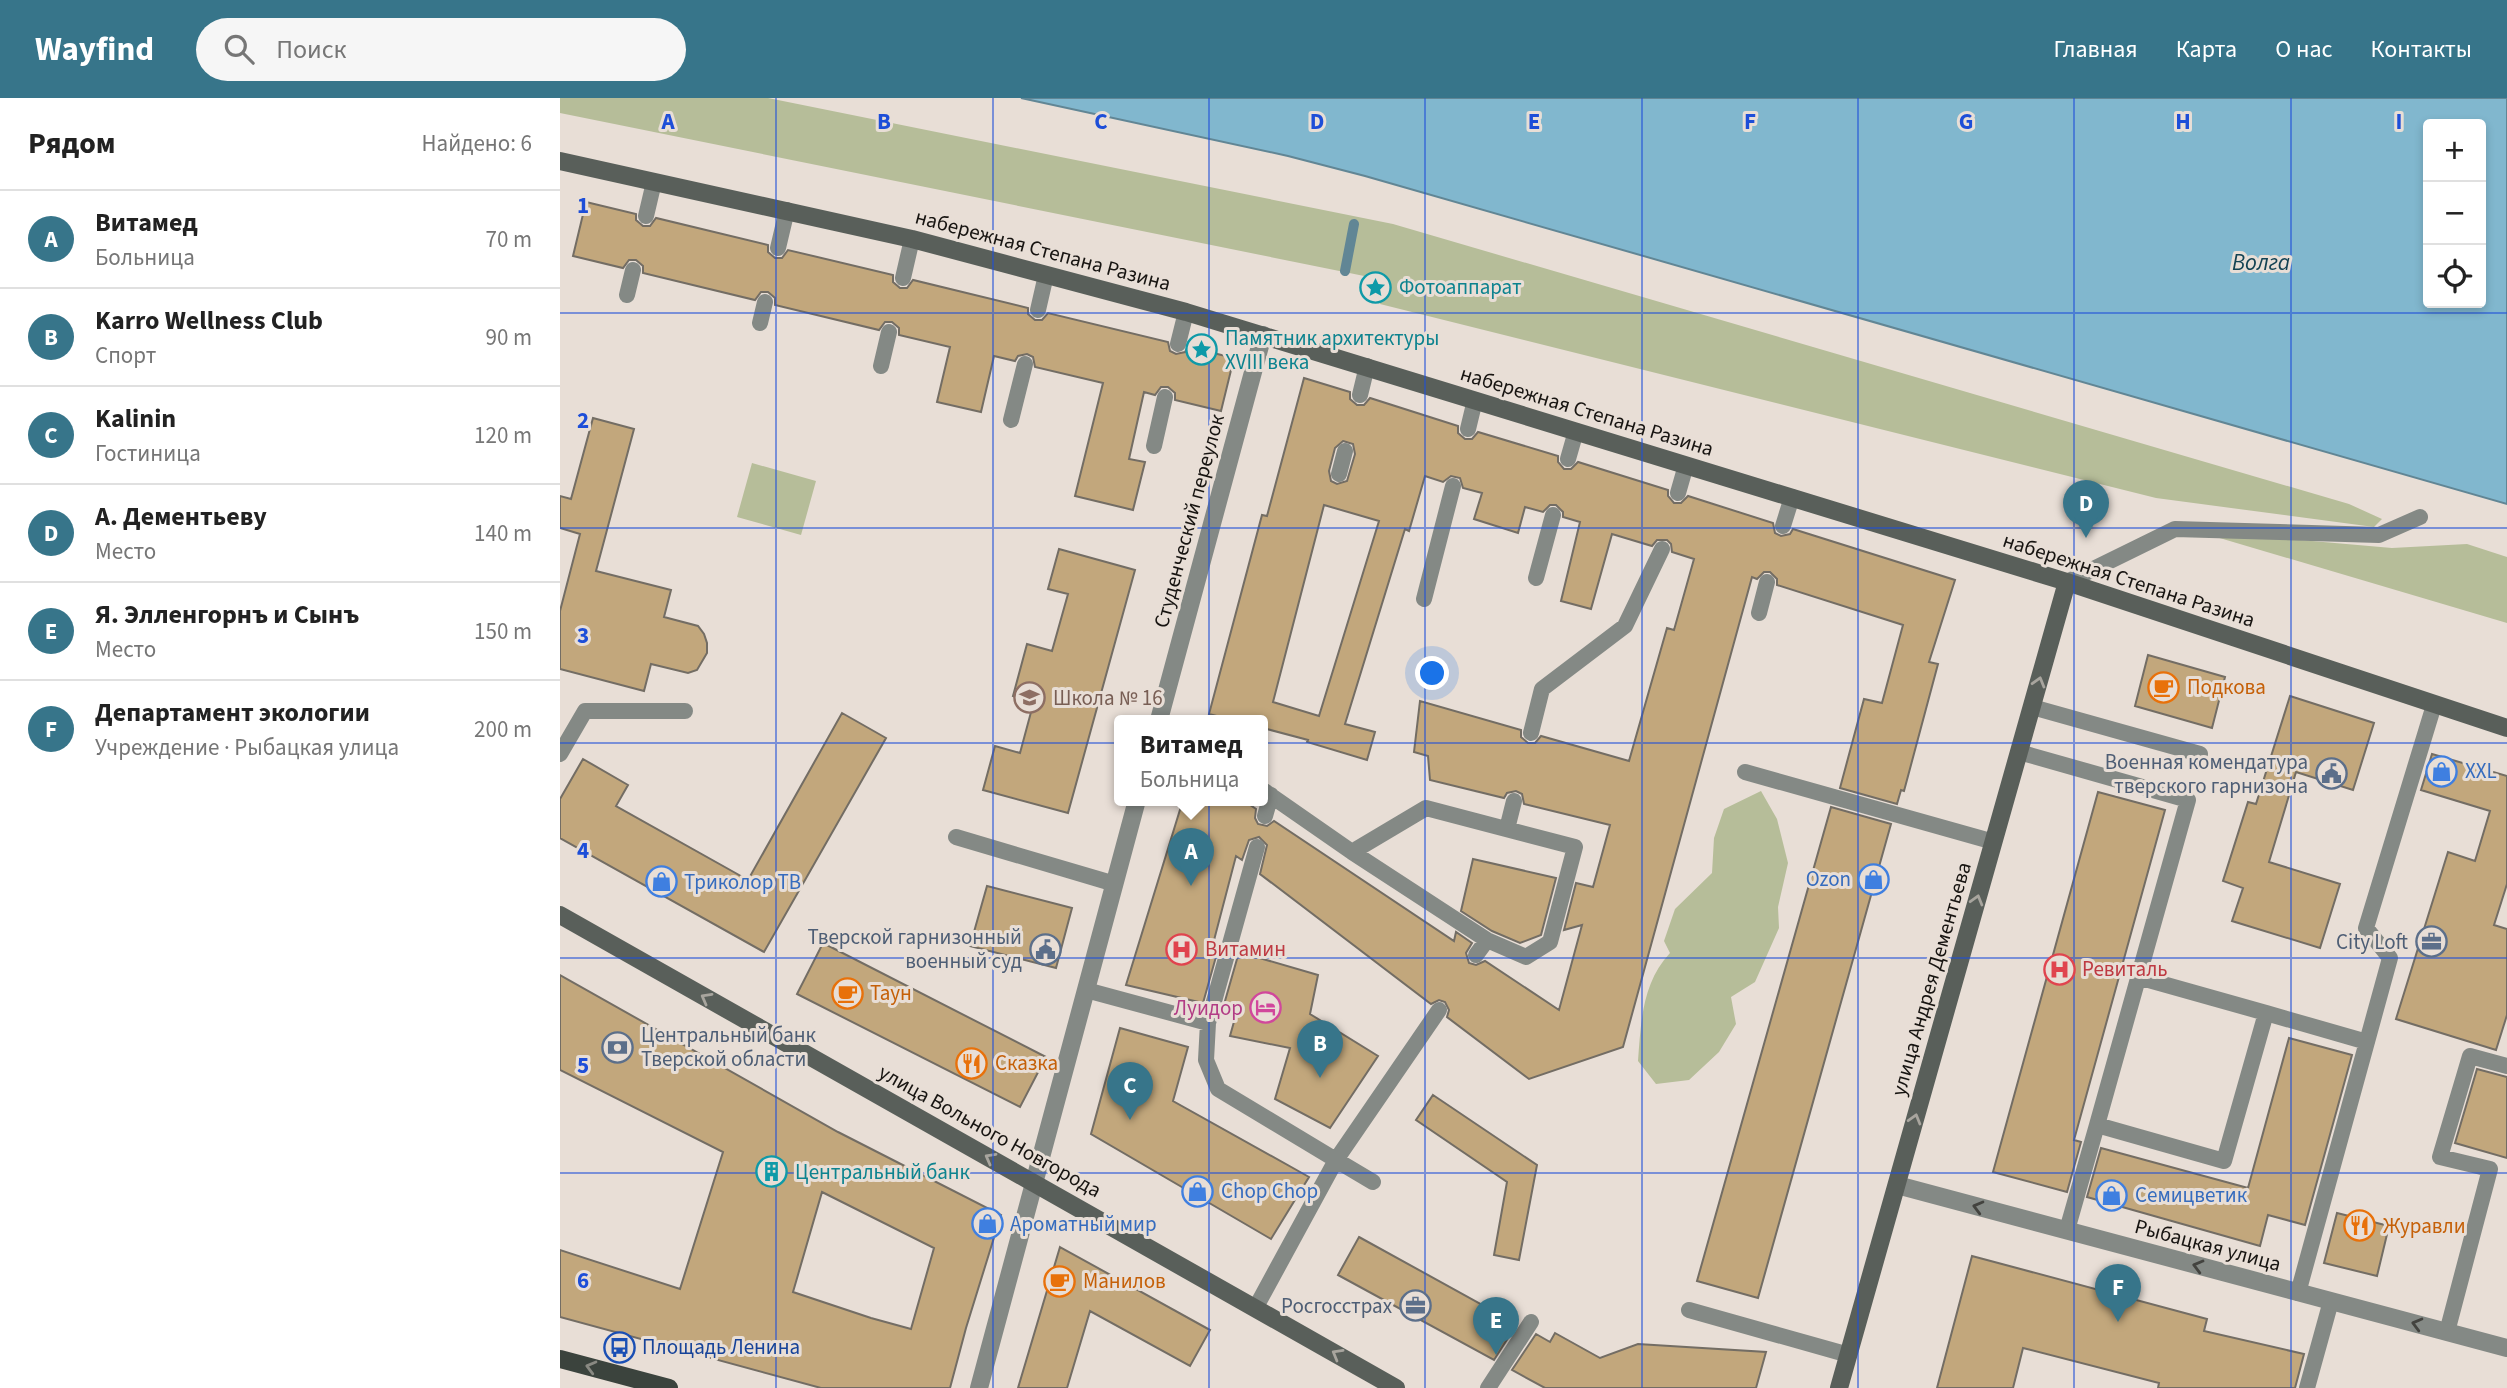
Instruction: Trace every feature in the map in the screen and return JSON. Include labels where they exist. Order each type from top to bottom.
[{"type":"main road","points":[[560,1359],[669,1388]]},
{"type":"street","name":"набережная Степана Разина","points":[[560,161],[912,239],[1186,312],[2067,582],[2507,728]]},
{"type":"street","name":"Студенческий переулок","points":[[1161,715],[1263,335]]},
{"type":"street","name":"улица Андрея Дементьева","points":[[1839,1388],[2067,582]]},
{"type":"street","points":[[979,1388],[1136,806]]},
{"type":"street","name":"улица Вольного Новгорода","points":[[560,915],[1396,1388]]},
{"type":"street","name":"Рыбацкая улица","points":[[1896,1185],[2507,1348]]},
{"type":"lane","points":[[646,216],[654,183]]},
{"type":"lane","points":[[778,248],[788,210]]},
{"type":"lane","points":[[902,278],[912,239]]},
{"type":"lane","points":[[627,295],[633,270]]},
{"type":"lane","points":[[1038,310],[1046,275]]},
{"type":"lane","points":[[760,323],[765,302]]},
{"type":"lane","points":[[1178,344],[1186,312]]},
{"type":"lane","points":[[881,366],[889,332]]},
{"type":"lane","points":[[1011,420],[1025,364]]},
{"type":"lane","points":[[1360,395],[1367,366]]},
{"type":"lane","points":[[1154,446],[1165,397]]},
{"type":"lane","points":[[1468,429],[1475,400]]},
{"type":"lane","points":[[1568,459],[1576,431]]},
{"type":"lane","points":[[1339,474],[1345,452]]},
{"type":"lane","points":[[1678,493],[1686,465]]},
{"type":"lane","points":[[1424,599],[1453,486]]},
{"type":"lane","points":[[1783,526],[1792,498]]},
{"type":"lane","points":[[1536,578],[1553,514]]},
{"type":"lane","points":[[2067,582],[2175,528],[2379,535],[2420,517]]},
{"type":"lane","points":[[1531,733],[1542,689],[1625,626],[1662,549]]},
{"type":"lane","points":[[1759,613],[1767,582]]},
{"type":"lane","points":[[2298,1293],[2390,958],[2366,928],[2434,705]]},
{"type":"lane","points":[[2032,707],[2200,754]]},
{"type":"lane","points":[[560,754],[585,711],[685,711]]},
{"type":"lane","points":[[2019,752],[2188,800],[2067,1230]]},
{"type":"lane","points":[[1745,772],[1994,842]]},
{"type":"lane","points":[[1268,793],[1352,852],[1487,940],[1526,957],[1550,942],[1575,847],[1426,808],[1352,852]]},
{"type":"lane","points":[[1507,829],[1514,801]]},
{"type":"lane","points":[[1265,816],[1266,806]]},
{"type":"lane","points":[[956,837],[1115,884]]},
{"type":"lane","points":[[1257,847],[1208,1023],[1206,1060],[1219,1089],[1373,1182]]},
{"type":"lane","points":[[1476,955],[1487,940]]},
{"type":"lane","points":[[2138,977],[2367,1042]]},
{"type":"lane","points":[[1086,990],[1208,1023]]},
{"type":"lane","points":[[1256,1307],[1336,1160],[1439,1010]]},
{"type":"lane","points":[[2096,1125],[2224,1161],[2266,1013]]},
{"type":"lane","points":[[2447,1332],[2490,1170],[2440,1157],[2470,1056],[2507,1066]]},
{"type":"lane","points":[[2307,1388],[2331,1301]]},
{"type":"lane","points":[[1689,1310],[1849,1355]]},
{"type":"lane","points":[[1488,1388],[1531,1322]]},
{"type":"green space","points":[[560,98],[768,98],[1393,224],[2349,504],[2382,519],[2374,527],[2156,498],[1380,304],[1384,280],[560,113]]},
{"type":"green space","points":[[752,463],[816,481],[801,535],[737,517]]},
{"type":"green space","points":[[2196,531],[2392,548],[2467,544],[2507,557],[2507,623]]},
{"type":"green space","points":[[1761,791],[1777,819],[1788,863],[1778,907],[1779,928],[1755,982],[1731,997],[1736,1024],[1719,1052],[1689,1080],[1656,1084],[1638,1061],[1640,1032],[1648,990],[1670,953],[1664,941],[1675,909],[1712,873],[1714,838],[1724,809]]},
{"type":"water","name":"Волга","points":[[1021,98],[2507,98],[2507,504],[1288,156]]},
{"type":"building","points":[[586,202],[636,214],[636,220],[643,226],[650,226],[656,218],[768,245],[768,252],[775,258],[782,258],[788,250],[893,275],[893,282],[900,288],[907,288],[913,280],[1028,308],[1028,314],[1035,320],[1042,320],[1048,313],[1168,342],[1170,351],[1176,354],[1185,352],[1188,347],[1234,358],[1221,411],[1175,400],[1175,393],[1168,387],[1161,387],[1155,395],[1144,392],[1129,459],[1145,462],[1133,510],[1075,496],[1103,383],[1035,367],[1033,357],[1027,354],[1018,356],[1015,361],[994,356],[981,412],[937,402],[950,347],[899,335],[899,328],[892,322],[885,322],[879,330],[775,305],[775,298],[768,292],[761,292],[755,300],[643,273],[643,266],[636,260],[629,260],[623,268],[573,256]]},
{"type":"building","points":[[1304,378],[1350,392],[1350,399],[1357,405],[1364,405],[1370,398],[1458,426],[1458,433],[1465,439],[1472,439],[1478,432],[1558,456],[1558,462],[1564,469],[1571,469],[1578,462],[1668,490],[1668,496],[1674,503],[1681,503],[1688,496],[1773,523],[1775,533],[1781,536],[1790,534],[1793,529],[1955,580],[1929,662],[1938,664],[1904,791],[1901,790],[1897,804],[1840,788],[1864,699],[1882,703],[1903,625],[1777,585],[1777,579],[1770,572],[1764,572],[1757,579],[1752,577],[1623,1047],[1529,1079],[1447,1017],[1449,1010],[1445,1002],[1439,1000],[1431,1004],[1260,874],[1267,845],[1259,837],[1249,840],[1242,860],[1236,856],[1213,944],[1219,946],[1203,1003],[1126,985],[1181,806],[1252,806],[1256,809],[1255,818],[1258,824],[1267,826],[1274,821],[1454,941],[1456,932],[1472,943],[1466,953],[1469,963],[1476,965],[1485,961],[1559,1010],[1582,925],[1564,930],[1576,883],[1593,887],[1610,825],[1524,804],[1522,794],[1516,791],[1507,793],[1504,798],[1430,780],[1428,756],[1414,752],[1420,701],[1521,730],[1521,737],[1528,743],[1535,743],[1541,736],[1629,761],[1667,628],[1674,630],[1694,559],[1672,552],[1671,544],[1667,540],[1657,540],[1652,546],[1612,534],[1591,609],[1561,601],[1580,522],[1563,517],[1563,512],[1556,505],[1550,505],[1543,512],[1525,507],[1518,533],[1474,519],[1482,493],[1463,488],[1460,478],[1451,476],[1443,482],[1425,476],[1409,531],[1405,529],[1345,724],[1375,732],[1367,760],[1268,729],[1268,715],[1209,714],[1262,515],[1267,516]],"holes":[[[1343,441],[1353,444],[1355,454],[1347,481],[1337,484],[1331,481],[1329,471],[1335,448]],[[1324,505],[1379,521],[1319,716],[1273,702]]]},
{"type":"building","points":[[593,418],[634,429],[596,571],[671,590],[664,617],[698,626],[707,643],[707,653],[697,670],[688,673],[651,664],[644,691],[560,669],[560,611],[580,534],[560,528],[560,496],[571,499]]},
{"type":"building","points":[[1059,549],[1135,570],[1068,813],[983,790],[995,746],[1020,753],[1034,701],[1013,696],[1027,644],[1052,651],[1068,594],[1048,589]]},
{"type":"building","points":[[2148,655],[2225,677],[2212,728],[2135,706]]},
{"type":"building","points":[[2290,696],[2374,723],[2353,790],[2296,772],[2269,862],[2340,884],[2320,948],[2232,921],[2243,888],[2223,881],[2248,802],[2256,804]]},
{"type":"building","points":[[842,713],[886,738],[764,952],[560,838],[560,799],[583,759],[628,785],[616,806],[748,880]]},
{"type":"building","points":[[2432,754],[2507,776],[2507,884],[2494,925],[2507,929],[2507,1015],[2496,1050],[2396,1019],[2448,852],[2475,861],[2490,811],[2421,790]]},
{"type":"building","points":[[2098,792],[2165,810],[2074,1140],[2081,1142],[2067,1192],[1993,1172]]},
{"type":"building","points":[[1831,807],[1891,824],[1758,1298],[1697,1281]]},
{"type":"building","points":[[1473,859],[1556,878],[1541,935],[1520,943],[1492,931],[1461,911]]},
{"type":"building","points":[[987,886],[1072,908],[1056,968],[970,946]]},
{"type":"building","points":[[823,943],[1046,1057],[1020,1107],[797,994]]},
{"type":"building","points":[[1239,952],[1318,975],[1310,1014],[1378,1056],[1330,1128],[1275,1099],[1290,1048],[1230,1036],[1237,1011],[1223,1008]]},
{"type":"building","name":"Центральный банк","points":[[560,975],[838,1132],[1001,1215],[950,1388],[821,1388],[560,1317],[560,1250],[680,1289],[723,1152],[560,1070]],"holes":[[[822,1192],[934,1248],[911,1329],[793,1292]]]},
{"type":"building","points":[[1120,1028],[1188,1047],[1173,1101],[1309,1177],[1271,1239],[1091,1134]]},
{"type":"building","points":[[2289,1038],[2352,1055],[2305,1225],[2268,1215],[2260,1246],[2087,1197],[2101,1148],[2248,1188]]},
{"type":"building","points":[[2477,1069],[2507,1077],[2507,1158],[2455,1143]]},
{"type":"building","points":[[1433,1095],[1537,1165],[1519,1260],[1494,1255],[1507,1182],[1416,1120]]},
{"type":"building","points":[[2337,1213],[2389,1226],[2377,1276],[2324,1263]]},
{"type":"building","points":[[1359,1237],[1517,1324],[1494,1360],[1338,1275]]},
{"type":"building","points":[[1060,1247],[1210,1330],[1190,1366],[1090,1311],[1067,1388],[1018,1388]]},
{"type":"building","points":[[1972,1256],[2207,1319],[2204,1331],[2304,1354],[2295,1388],[2158,1388],[2159,1383],[2023,1348],[2013,1388],[1937,1388]]},
{"type":"building","points":[[1555,1333],[1600,1358],[1638,1344],[1766,1352],[1756,1388],[1545,1388],[1512,1370],[1536,1334],[1550,1342]]},
{"type":"waterway","points":[[1345,271],[1354,224]]},
{"type":"place","name":"Фотоаппарат","points":[[1376,287]]},
{"type":"place","name":"Памятник архитектуры XVIII века","points":[[1202,350]]},
{"type":"place","name":"А. Дементьеву","points":[[2086,538]]},
{"type":"place","name":"Подкова","points":[[2164,687]]},
{"type":"place","name":"Школа № 16","points":[[1030,698]]},
{"type":"place","name":"XXL","points":[[2442,771]]},
{"type":"place","name":"Военная комендатура тверского гарнизона","points":[[2331,774]]},
{"type":"place","name":"Ozon","points":[[1874,879]]},
{"type":"place","name":"Триколор ТВ","points":[[661,882]]},
{"type":"place","name":"Витамед","points":[[1191,886]]},
{"type":"place","name":"City Loft","points":[[2431,942]]},
{"type":"place","name":"Тверской гарнизонный военный суд","points":[[1045,949]]},
{"type":"place","name":"Витамин","points":[[1182,949]]},
{"type":"place","name":"Ревиталь","points":[[2059,969]]},
{"type":"place","name":"Таун","points":[[847,993]]},
{"type":"place","name":"Луидор","points":[[1266,1008]]},
{"type":"place","name":"Центральный банк Тверской области","points":[[618,1047]]},
{"type":"place","name":"Сказка","points":[[972,1063]]},
{"type":"place","name":"Karro Wellness Club","points":[[1320,1078]]},
{"type":"place","name":"Kalinin","points":[[1130,1120]]},
{"type":"place","name":"Центральный банк","points":[[772,1172]]},
{"type":"place","name":"Chop Chop","points":[[1198,1191]]},
{"type":"place","name":"Семицветик","points":[[2112,1195]]},
{"type":"place","name":"Ароматный мир","points":[[987,1224]]},
{"type":"place","name":"Журавли","points":[[2360,1226]]},
{"type":"place","name":"Манилов","points":[[1060,1281]]},
{"type":"place","name":"Росгосстрах","points":[[1415,1306]]},
{"type":"place","name":"Департамент экологии","points":[[2118,1322]]},
{"type":"place","name":"Площадь Ленина","points":[[619,1347]]},
{"type":"place","name":"Я. Элленгорнъ и Сынъ","points":[[1496,1355]]}]
